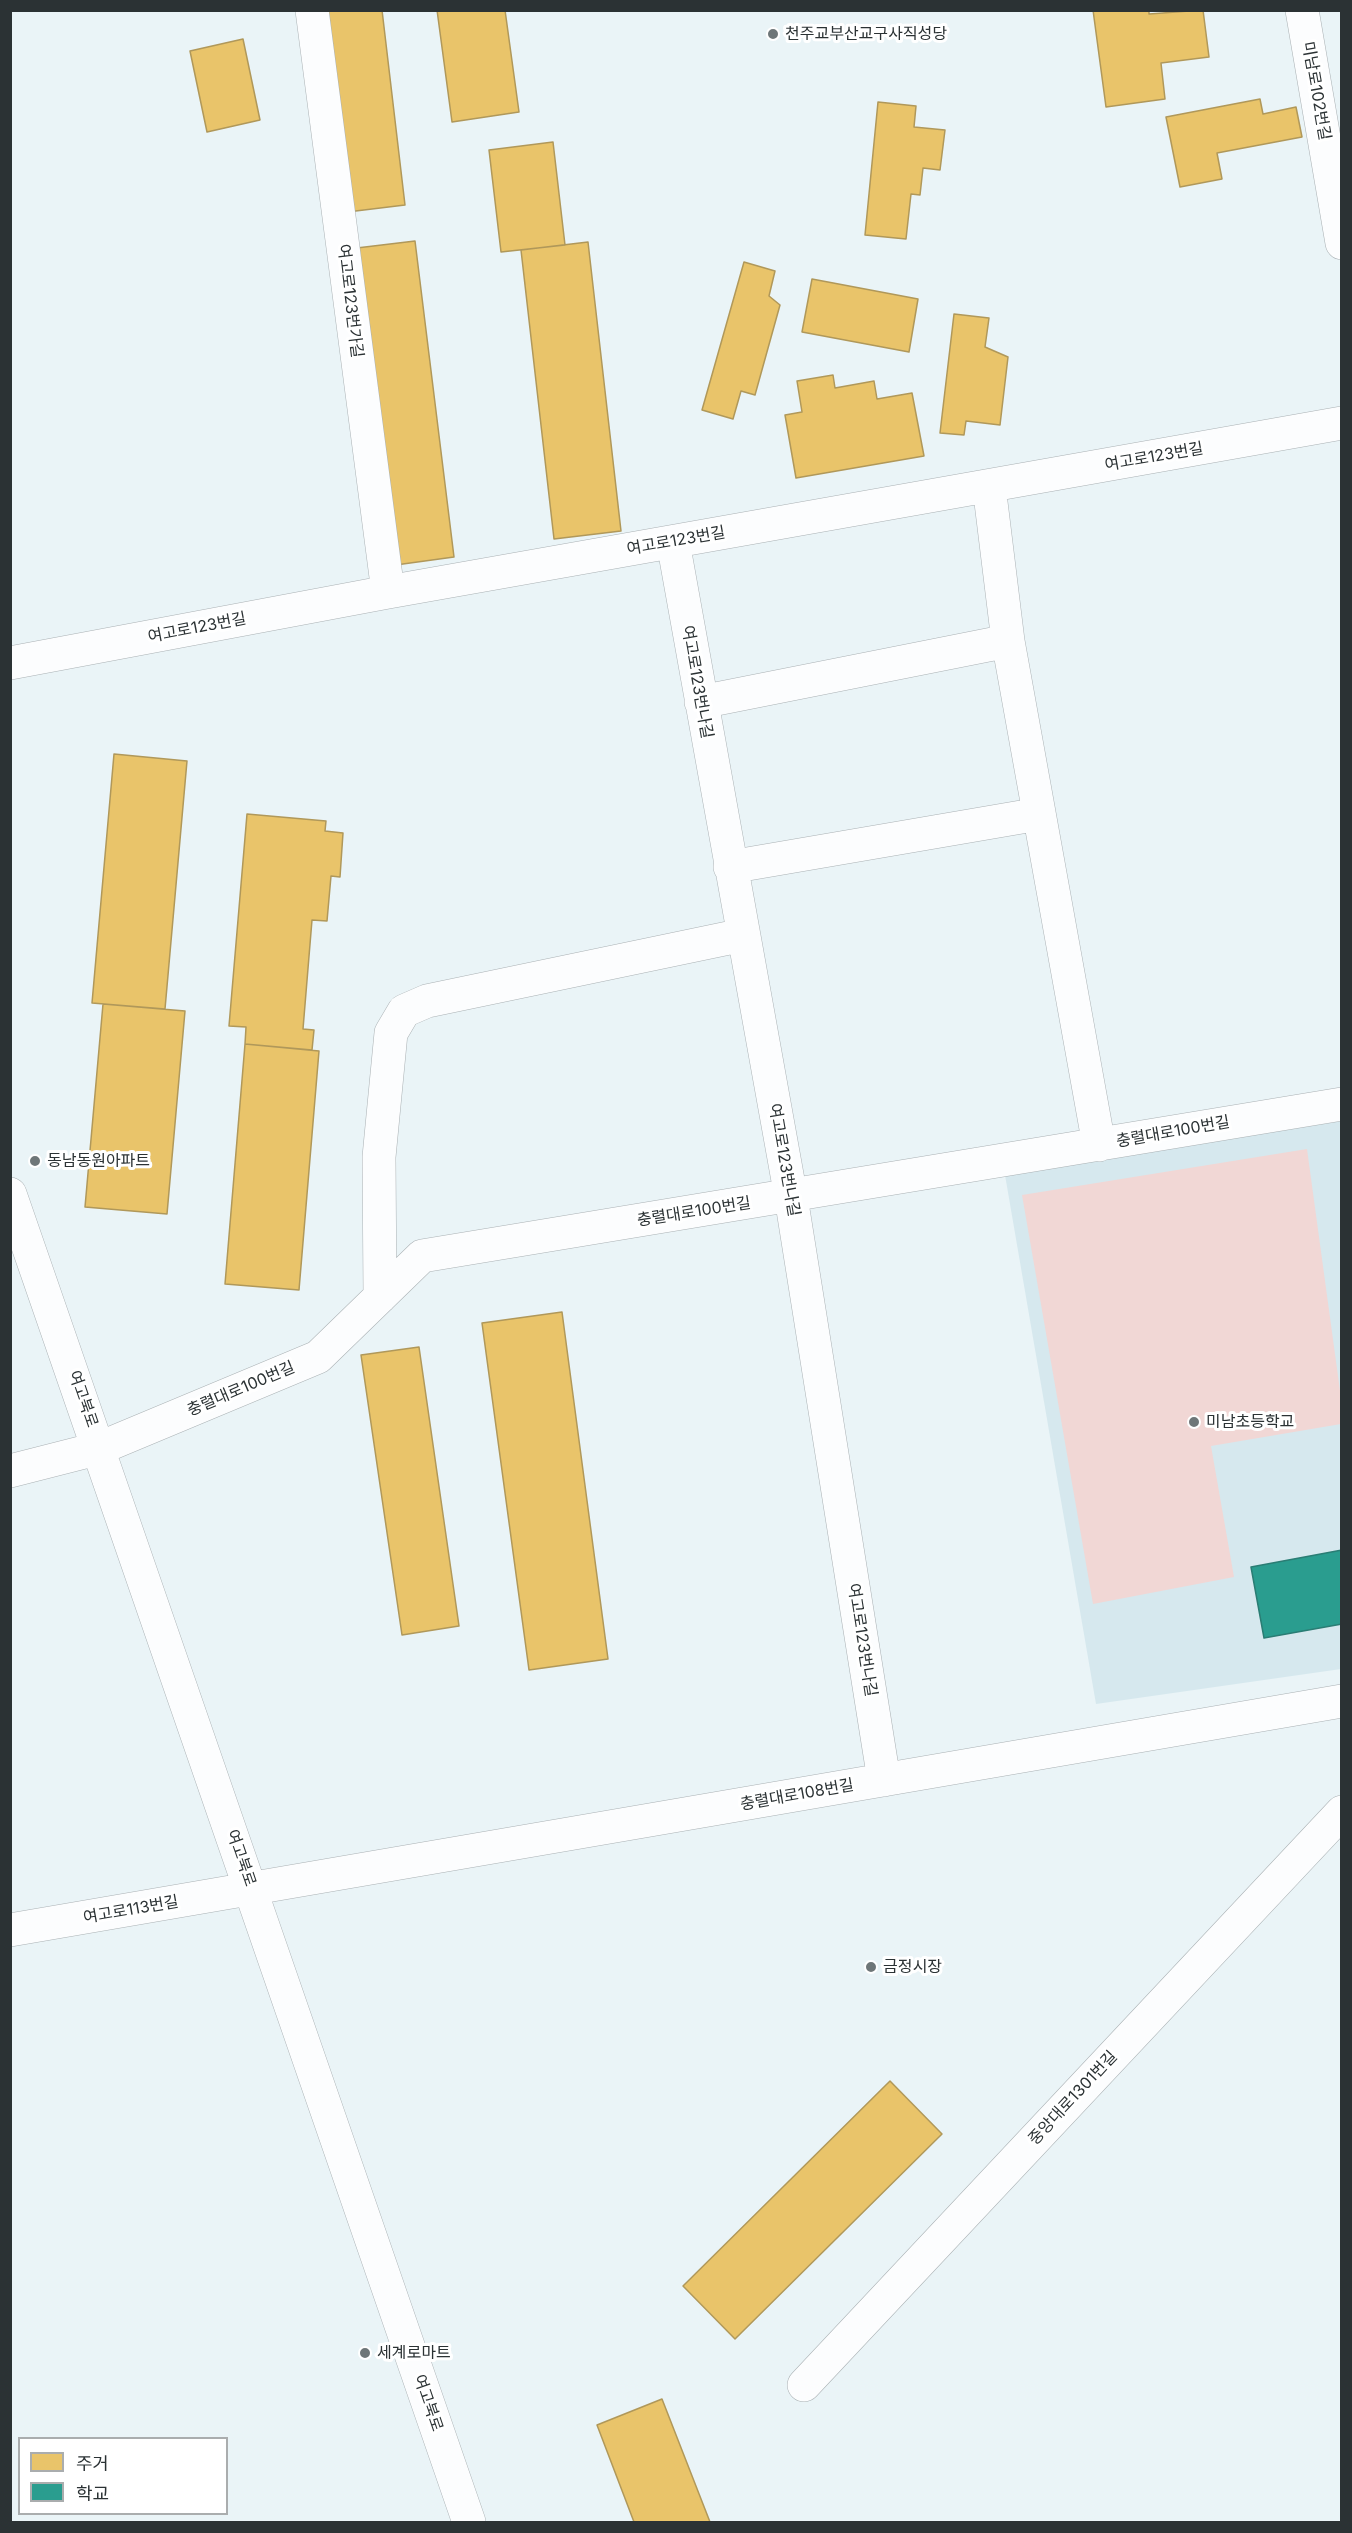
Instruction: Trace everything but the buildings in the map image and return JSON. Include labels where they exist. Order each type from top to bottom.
[{"type":"street","name":"여고로123번가길","points":[[312,10],[388,592]]},
{"type":"street","name":"미남로102번길","points":[[1302,10],[1341,243]]},
{"type":"street","name":"여고로123번길","points":[[10,663],[388,592],[1341,423]]},
{"type":"street","points":[[989,486],[1008,641],[1099,1145]]},
{"type":"street","name":"여고로123번나길","points":[[672,542],[790,1197],[884,1780]]},
{"type":"street","points":[[701,702],[1008,641]]},
{"type":"street","points":[[730,867],[1039,814]]},
{"type":"street","points":[[380,1297],[379,1157],[391,1033],[404,1011],[427,1001],[743,935]]},
{"type":"street","name":"충렬대로100번길","points":[[10,1471],[100,1448],[318,1357],[422,1256],[790,1197],[1341,1104]]},
{"type":"street","name":"여고북로","points":[[10,1194],[100,1448],[469,2523]]},
{"type":"street","name":"충렬대로108번길","points":[[252,1889],[1341,1701]]},
{"type":"street","name":"중앙대로1301번길","points":[[804,2385],[1341,1812]]},
{"type":"street","name":"여고로113번길","points":[[10,1930],[252,1889]]},
{"type":"shaded area","name":"미남초등학교","points":[[1341,1121],[1341,1669],[1096,1704],[1005,1175]]},
{"type":"shaded area","name":"미남초등학교","points":[[1307,1149],[1341,1398],[1341,1424],[1211,1446],[1234,1577],[1093,1604],[1022,1195]]},
{"type":"place","name":"천주교부산교구사직성당","points":[[773,34]]},
{"type":"place","name":"동남동원아파트","points":[[35,1161]]},
{"type":"place","name":"미남초등학교","points":[[1194,1422]]},
{"type":"place","name":"금정시장","points":[[871,1967]]},
{"type":"place","name":"세계로마트","points":[[365,2353]]}]
